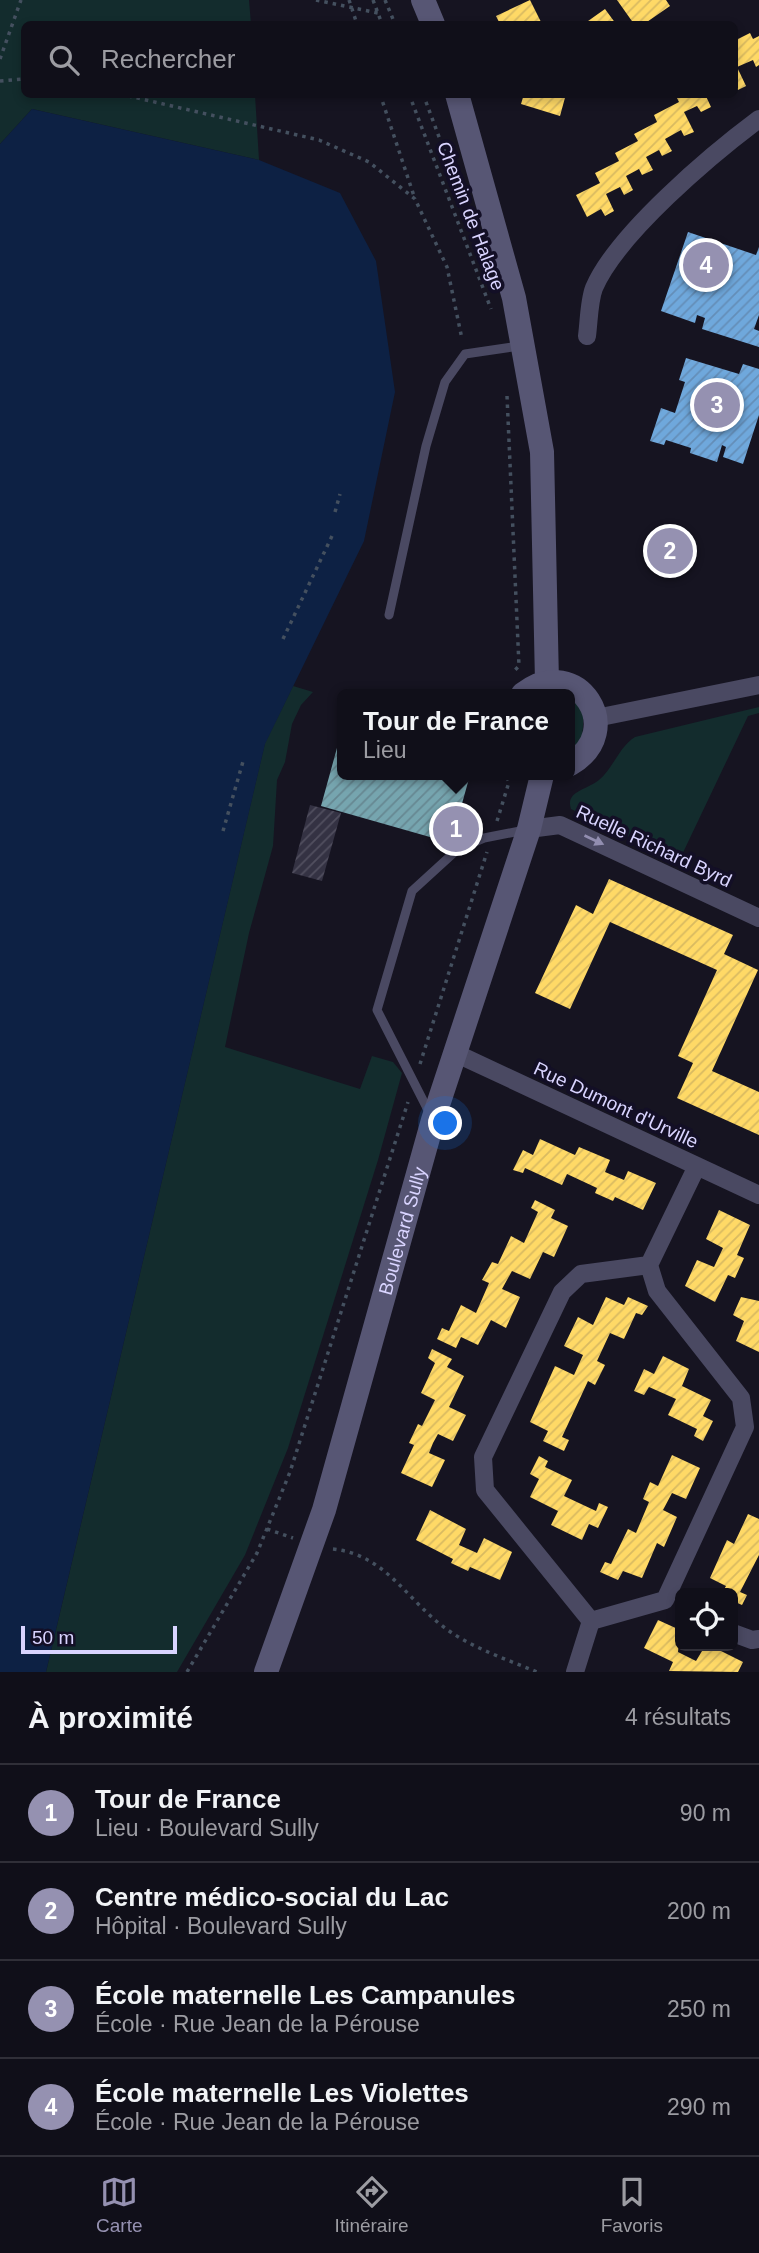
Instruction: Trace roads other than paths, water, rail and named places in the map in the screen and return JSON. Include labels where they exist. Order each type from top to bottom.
[{"type":"main road","points":[[423,0],[432,21]]},
{"type":"main road","points":[[458,98],[514,298],[515,346],[542,452],[541,547],[547,682]]},
{"type":"main road","points":[[533,689],[547,682],[573,686],[584,694],[596,718],[591,745],[575,761]]},
{"type":"main road","name":"Boulevard Sully","points":[[266,1672],[324,1510],[433,1120],[529,829],[541,780]]},
{"type":"main road","name":"Boulevard Sully","points":[[278,1672],[304,1568]]},
{"type":"street","points":[[587,336],[594,288],[618,253],[665,200],[729,142],[759,120]]},
{"type":"street","points":[[596,718],[759,685]]},
{"type":"street","name":"Ruelle Richard Byrd","points":[[529,829],[560,825],[759,918]]},
{"type":"street","name":"Rue Dumont d'Urville","points":[[455,1053],[759,1195]]},
{"type":"street","points":[[592,1621],[672,1604],[745,1427],[741,1398],[657,1291],[649,1265],[697,1166]]},
{"type":"street","points":[[592,1621],[485,1490],[483,1457],[562,1292],[581,1274],[649,1265]]},
{"type":"street","points":[[575,1672],[592,1621]]},
{"type":"street","points":[[738,1635],[752,1640],[759,1639]]},
{"type":"lane","points":[[389,615],[426,446],[445,382],[465,354],[515,346]]},
{"type":"lane","points":[[433,1120],[415,1080],[377,1010],[412,891],[458,849],[492,837],[529,829]]},
{"type":"water","points":[[32,109],[259,160],[340,193],[376,261],[395,392],[364,541],[265,744],[46,1672],[0,1672],[0,144]]},
{"type":"place","name":"École maternelle Les Violettes","points":[[706,265]]},
{"type":"place","name":"École maternelle Les Campanules","points":[[717,405]]},
{"type":"place","name":"Centre médico-social du Lac","points":[[670,551]]},
{"type":"place","name":"Tour de France","points":[[456,829]]}]
